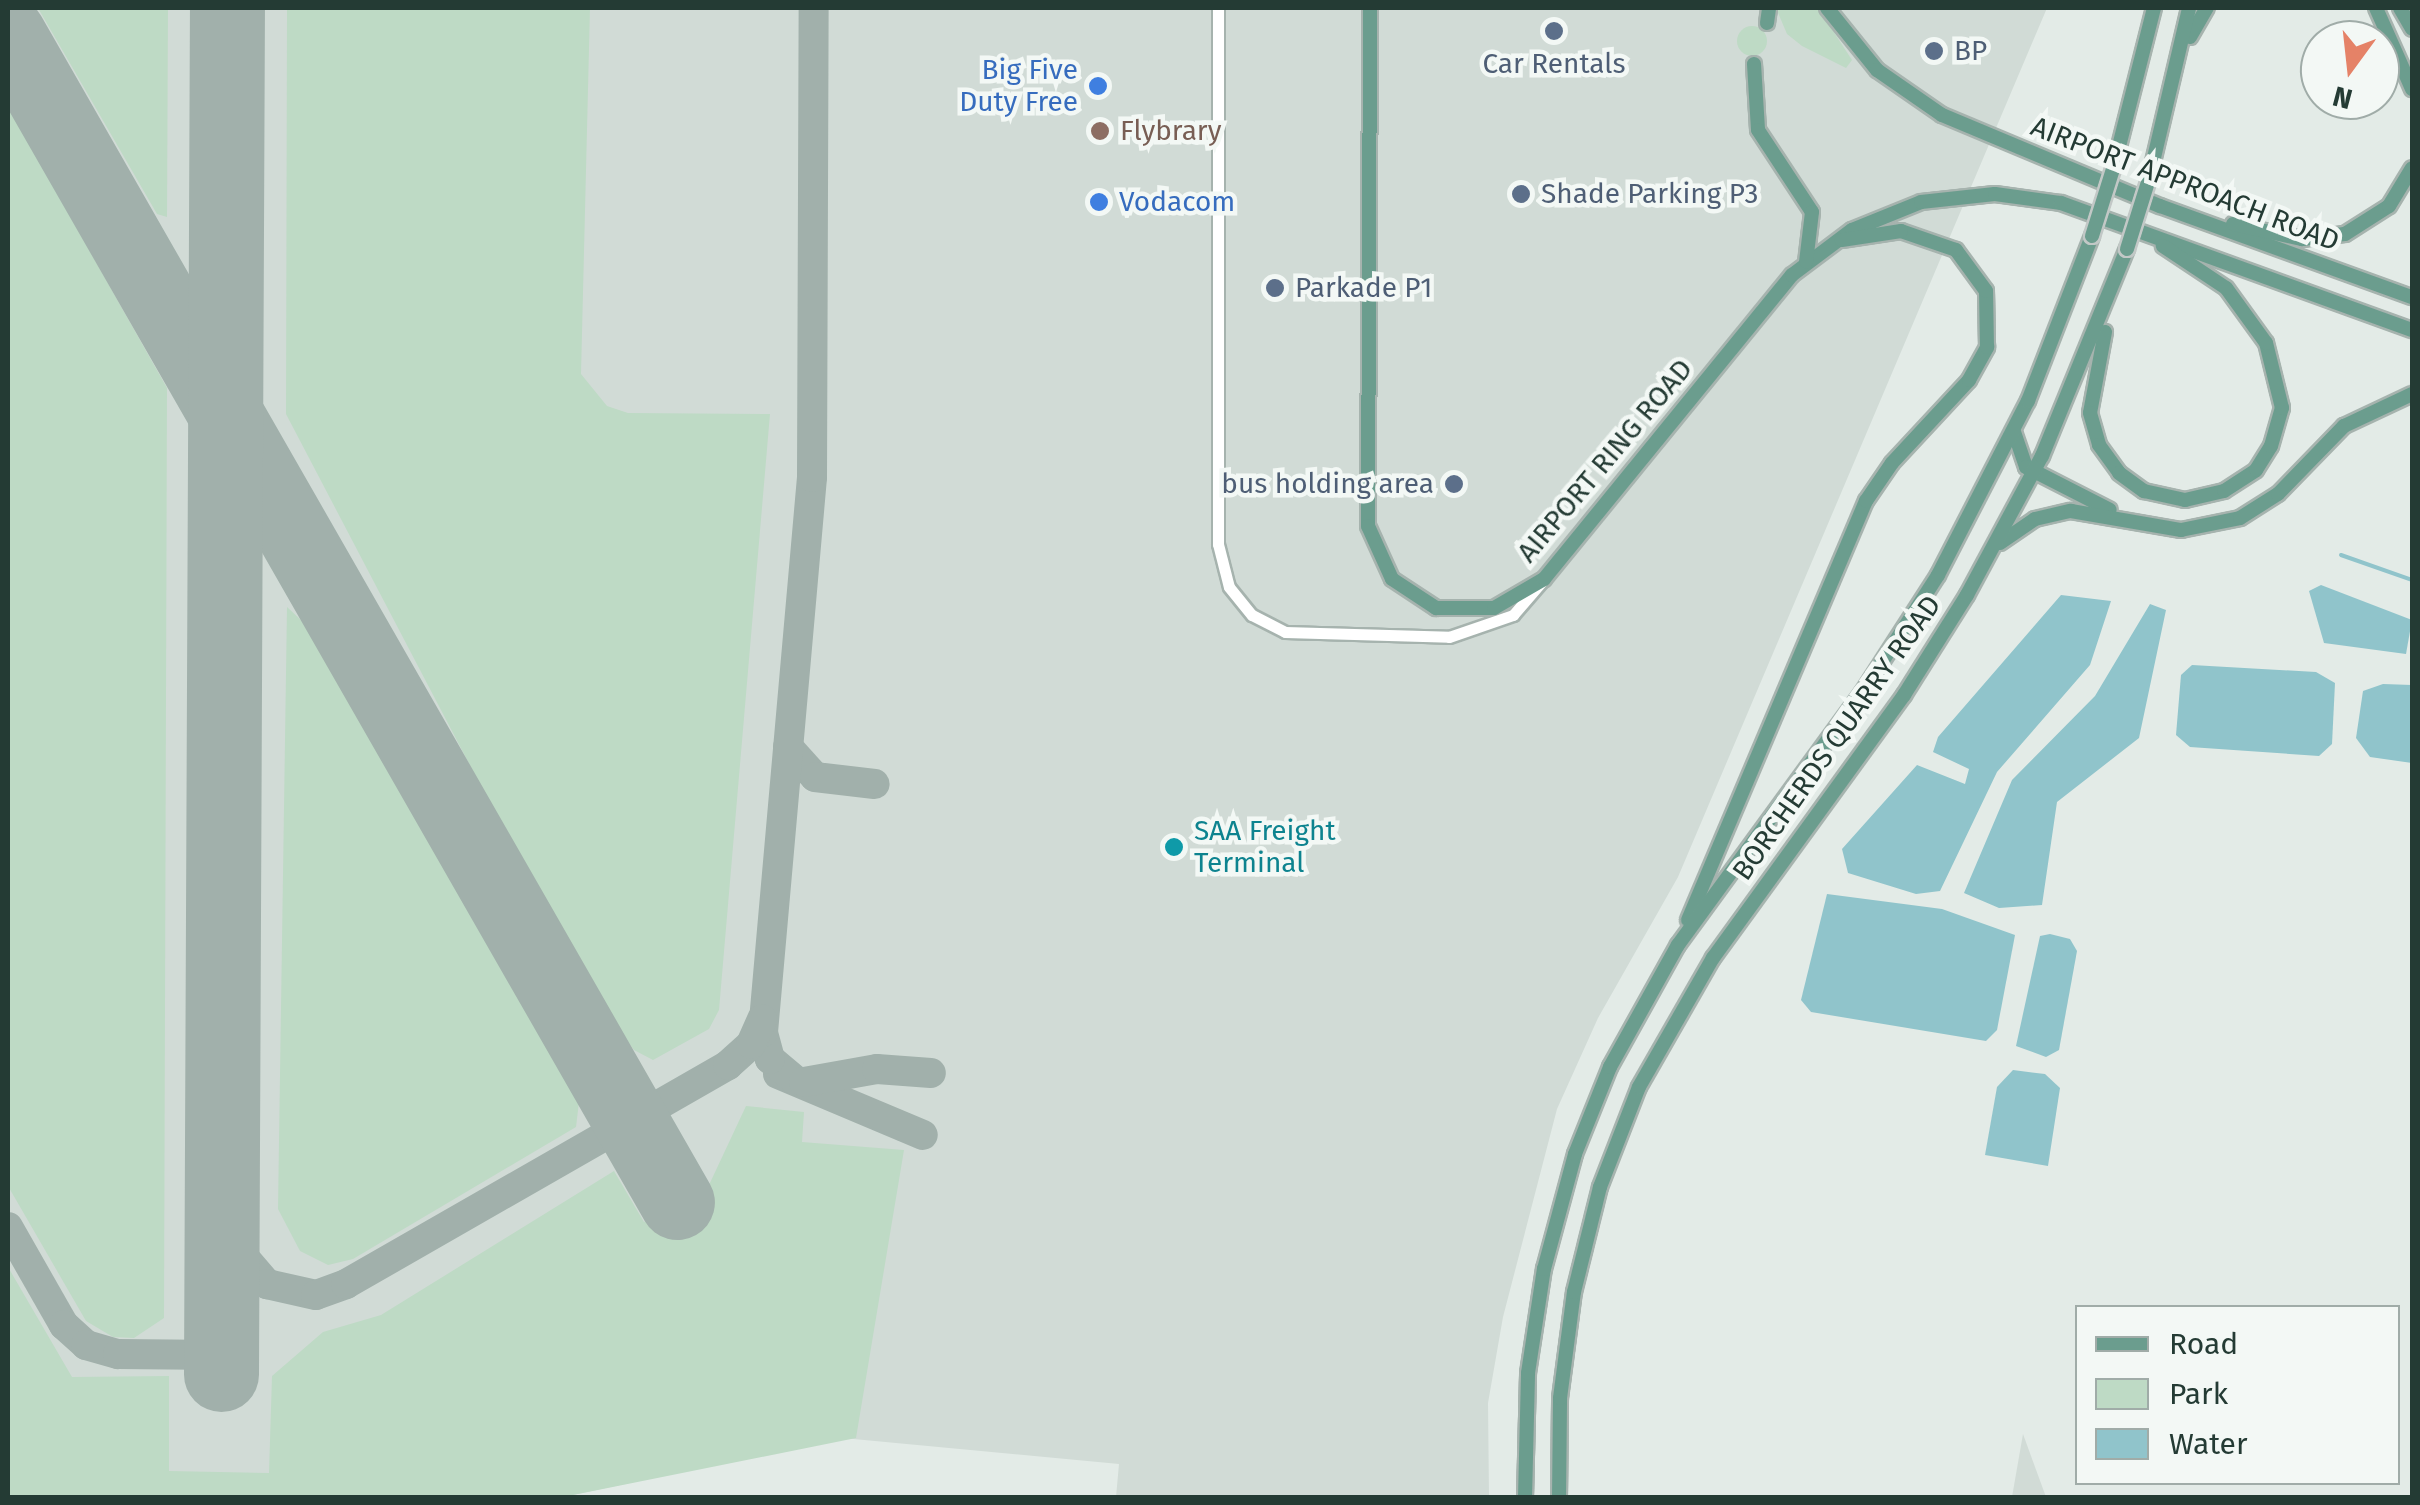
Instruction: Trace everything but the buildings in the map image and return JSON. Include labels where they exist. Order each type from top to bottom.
[{"type":"main road","name":"AIRPORT RING ROAD","points":[[1370,8],[1368,519],[1373,548],[1403,590],[1450,611],[1502,606],[1544,579],[1741,336],[1806,262],[1836,240],[1892,211],[1958,196],[2017,195],[2083,209]]},
{"type":"main road","name":"AIRPORT APPROACH ROAD","points":[[1827,8],[1877,70],[1942,115],[2160,206],[2412,297]]},
{"type":"main road","name":"BORCHERDS QUARRY ROAD","points":[[1525,1498],[1531,1347],[1558,1210],[1610,1067],[1678,945],[1886,658],[1952,551],[2016,426],[2092,236],[2154,8]]},
{"type":"main road","name":"BORCHERDS QUARRY ROAD","points":[[1559,1498],[1560,1398],[1574,1292],[1600,1187],[1638,1087],[1713,958],[1904,695],[2034,472],[2119,274],[2149,179],[2189,8]]},
{"type":"main road","points":[[2171,90],[2207,8]]},
{"type":"main road","points":[[2375,8],[2391,33],[2412,89]]},
{"type":"main road","points":[[2400,8],[2412,29]]},
{"type":"main road","points":[[1754,64],[1758,130],[1812,212],[1806,262]]},
{"type":"main road","points":[[2160,206],[2293,238],[2328,238],[2376,218],[2412,168]]},
{"type":"main road","name":"AIRPORT APPROACH ROAD","points":[[2083,209],[2412,330]]},
{"type":"main road","points":[[1678,945],[1864,505],[1892,463],[1969,380],[1987,347],[1986,291],[1956,250],[1900,231],[1836,240]]},
{"type":"main road","points":[[2119,274],[2089,400],[2104,456],[2128,481],[2160,496],[2197,500],[2236,486],[2266,457],[2278,430],[2282,401],[2272,358],[2226,288],[2146,234]]},
{"type":"main road","points":[[1993,548],[2020,527],[2062,512],[2192,530],[2240,518],[2278,494],[2337,432],[2412,394]]},
{"type":"main road","points":[[2016,426],[2015,450],[2034,472],[2129,520]]},
{"type":"street","points":[[1218,8],[1221,566],[1242,605],[1271,627],[1307,636],[1465,635],[1513,616],[1544,579]]},
{"type":"shaded area","points":[[8,8],[2047,8],[1678,877],[1598,1018],[1557,1109],[1503,1317],[1488,1403],[1489,1497],[1116,1497],[1119,1464],[843,1438],[563,1497],[8,1498]]},
{"type":"shaded area","points":[[2023,1434],[2046,1497],[2012,1497]]},
{"type":"green space","points":[[38,8],[168,8],[167,217],[157,214]]},
{"type":"green space","points":[[287,8],[590,8],[581,374],[607,406],[628,413],[770,414],[719,1010],[709,1029],[653,1060],[634,1050],[586,987],[286,414]]},
{"type":"green space","points":[[1776,8],[1818,8],[1852,60],[1846,68],[1787,34]]},
{"type":"green space","points":[[1752,26],[1762,31],[1767,41],[1762,51],[1752,56],[1742,51],[1737,41],[1742,31]]},
{"type":"green space","points":[[8,106],[167,388],[164,1318],[134,1338],[113,1337],[86,1321],[8,1186]]},
{"type":"green space","points":[[287,607],[302,621],[579,1102],[576,1127],[353,1259],[328,1265],[300,1251],[278,1209]]},
{"type":"green space","points":[[746,1106],[804,1112],[802,1142],[904,1150],[856,1438],[563,1497],[8,1497],[8,1267],[72,1377],[169,1376],[169,1471],[269,1473],[272,1376],[323,1332],[381,1315],[614,1171],[644,1222],[709,1185]]},
{"type":"water","points":[[2321,585],[2412,620],[2406,654],[2324,643],[2309,591]]},
{"type":"water","points":[[2061,595],[2111,601],[2090,665],[1997,772],[1940,891],[1916,894],[1848,873],[1842,849],[1917,765],[1965,784],[1969,769],[1933,752],[1938,737]]},
{"type":"water","points":[[2150,604],[2166,610],[2139,738],[2057,802],[2042,905],[1999,908],[1964,893],[2012,780],[2095,696]]},
{"type":"water","points":[[2192,665],[2316,672],[2335,683],[2332,744],[2319,756],[2190,747],[2176,735],[2181,675]]},
{"type":"water","points":[[2383,684],[2412,685],[2412,763],[2370,757],[2356,738],[2363,691]]},
{"type":"water","points":[[1827,894],[1942,909],[2015,935],[1997,1030],[1986,1041],[1811,1012],[1801,1000]]},
{"type":"water","points":[[2040,936],[2070,939],[2077,951],[2059,1050],[2046,1057],[2016,1046]]},
{"type":"water","points":[[2013,1070],[2045,1074],[2060,1088],[2048,1166],[1985,1155],[1997,1087]]},
{"type":"waterway","points":[[2341,555],[2412,580]]},
{"type":"taxiway","points":[[795,1080],[770,1059],[763,1032],[812,477],[814,8]]},
{"type":"taxiway","points":[[788,747],[815,777],[875,784]]},
{"type":"taxiway","points":[[222,1108],[225,1203],[238,1250],[267,1284],[316,1295],[346,1284],[728,1065],[751,1044],[762,1019]]},
{"type":"taxiway","points":[[804,1082],[877,1069],[931,1073]]},
{"type":"taxiway","points":[[778,1074],[923,1135]]},
{"type":"taxiway","points":[[8,1227],[64,1325],[86,1345],[118,1354],[221,1355]]},
{"type":"runway","points":[[221,1374],[227,8]]},
{"type":"runway","points":[[8,34],[677,1202]]},
{"type":"place","name":"Car Rentals","points":[[1554,31]]},
{"type":"place","name":"BP","points":[[1934,51]]},
{"type":"place","name":"Big Five Duty Free","points":[[1098,86]]},
{"type":"place","name":"Flybrary","points":[[1100,131]]},
{"type":"place","name":"Shade Parking P3","points":[[1521,194]]},
{"type":"place","name":"Vodacom","points":[[1099,202]]},
{"type":"place","name":"Parkade P1","points":[[1275,288]]},
{"type":"place","name":"bus holding area","points":[[1454,484]]},
{"type":"place","name":"SAA Freight Terminal","points":[[1174,847]]}]
